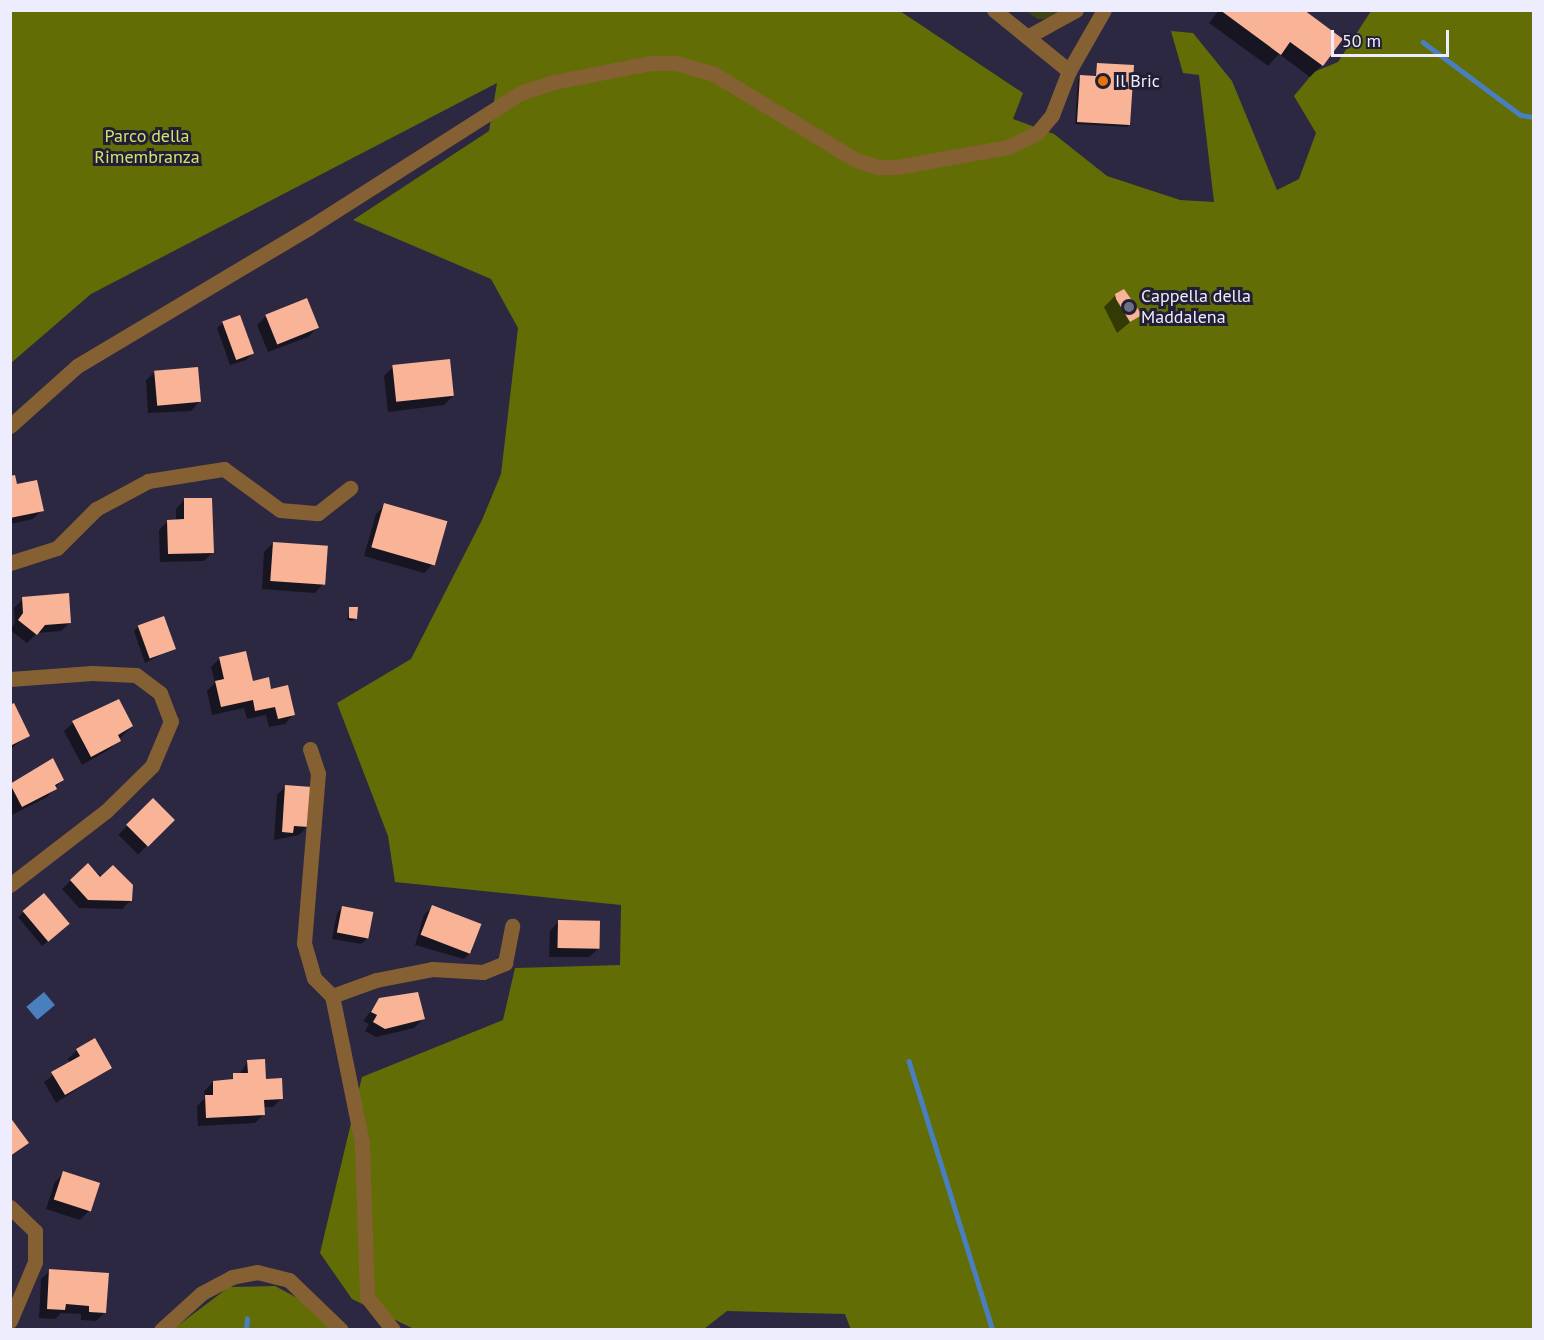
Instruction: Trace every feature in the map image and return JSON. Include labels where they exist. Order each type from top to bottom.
[{"type":"street","points":[[994,10],[1069,71]]},
{"type":"street","points":[[1027,37],[1076,10]]},
{"type":"street","points":[[10,426],[77,366],[110,344],[310,227],[520,93],[640,65],[676,63],[714,74],[856,160],[897,167],[1022,142],[1037,133],[1052,115],[1069,71],[1104,10]]},
{"type":"street","points":[[10,563],[57,548],[96,509],[148,481],[224,469],[280,510],[318,513],[350,488]]},
{"type":"street","points":[[10,679],[92,673],[135,675],[160,693],[171,721],[153,766],[106,811],[10,885]]},
{"type":"street","points":[[310,749],[318,773],[304,943],[314,978],[332,996],[362,1143],[367,1297],[393,1329]]},
{"type":"street","points":[[332,996],[376,980],[432,969],[483,972],[505,963],[512,926]]},
{"type":"street","points":[[10,1207],[35,1231],[35,1262],[10,1322]]},
{"type":"street","points":[[161,1329],[202,1293],[232,1277],[257,1272],[288,1280],[340,1329]]},
{"type":"green space","name":"Parco della Rimembranza","points":[[11,11],[900,11],[1023,93],[1013,119],[1054,134],[1107,176],[1180,200],[1214,202],[1199,75],[1183,73],[1171,31],[1193,33],[1232,81],[1277,190],[1299,179],[1316,133],[1294,96],[1314,72],[1338,62],[1371,11],[1533,11],[1533,1329],[851,1330],[845,1314],[727,1311],[704,1329],[416,1330],[352,1299],[320,1253],[362,1077],[503,1020],[515,968],[620,965],[621,905],[395,882],[388,836],[337,703],[411,659],[482,520],[501,474],[518,328],[491,279],[353,220],[489,131],[497,83],[91,294],[11,363]]},
{"type":"green space","points":[[1026,11],[1066,11],[1050,19],[1038,19]]},
{"type":"green space","points":[[275,1286],[305,1302],[331,1330],[172,1330],[229,1287]]},
{"type":"water","points":[[44,992],[55,1005],[37,1020],[26,1007]]},
{"type":"building","points":[[1220,10],[1304,10],[1343,39],[1323,66],[1290,42],[1281,55]]},
{"type":"building","points":[[1097,63],[1134,65],[1130,125],[1077,122],[1080,75],[1096,76]]},
{"type":"building","name":"Cappella della Maddalena","points":[[1124,289],[1142,315],[1130,322],[1115,294]]},
{"type":"building","points":[[307,298],[319,328],[277,345],[265,315]]},
{"type":"building","points":[[240,315],[254,354],[236,360],[222,321]]},
{"type":"building","points":[[450,359],[454,396],[396,402],[392,365]]},
{"type":"building","points":[[198,367],[201,402],[157,406],[154,371]]},
{"type":"building","points":[[15,475],[17,484],[37,480],[44,511],[10,518],[10,476]]},
{"type":"building","points":[[184,498],[212,498],[214,553],[168,554],[167,520],[184,519]]},
{"type":"building","points":[[384,503],[447,521],[435,565],[371,547]]},
{"type":"building","points":[[273,542],[328,546],[325,585],[270,581]]},
{"type":"building","points":[[69,593],[71,623],[45,625],[37,635],[18,620],[23,613],[22,597]]},
{"type":"building","points":[[349,607],[358,607],[357,619],[349,618]]},
{"type":"building","points":[[164,616],[176,649],[150,658],[138,626]]},
{"type":"building","points":[[246,651],[253,681],[269,677],[271,689],[288,685],[295,715],[278,719],[275,707],[255,711],[253,700],[221,707],[215,681],[224,679],[219,657]]},
{"type":"building","points":[[119,699],[133,726],[118,735],[121,741],[91,757],[72,721]]},
{"type":"building","points":[[14,703],[30,736],[10,746],[10,705]]},
{"type":"building","points":[[53,758],[64,780],[55,785],[57,789],[22,807],[10,784]]},
{"type":"building","points":[[285,785],[312,787],[309,827],[294,826],[293,833],[282,832]]},
{"type":"building","points":[[153,798],[175,820],[148,847],[126,825]]},
{"type":"building","points":[[88,863],[100,877],[113,865],[133,885],[132,901],[88,900],[70,880]]},
{"type":"building","points":[[44,893],[70,924],[48,942],[23,911]]},
{"type":"building","points":[[432,905],[481,924],[470,954],[421,935]]},
{"type":"building","points":[[342,906],[373,912],[368,939],[337,933]]},
{"type":"building","points":[[558,920],[600,921],[600,949],[558,948]]},
{"type":"building","points":[[418,992],[425,1019],[385,1029],[373,1022],[377,1015],[371,1012],[379,998]]},
{"type":"building","points":[[95,1038],[112,1068],[65,1095],[51,1072],[80,1056],[76,1049]]},
{"type":"building","points":[[265,1059],[266,1079],[282,1078],[283,1099],[264,1100],[265,1115],[206,1118],[205,1095],[213,1095],[213,1081],[233,1079],[233,1073],[248,1073],[247,1060]]},
{"type":"building","points":[[10,1117],[29,1143],[10,1156]]},
{"type":"building","points":[[63,1171],[100,1183],[91,1212],[54,1200]]},
{"type":"building","points":[[49,1269],[109,1273],[106,1313],[89,1312],[89,1306],[66,1304],[65,1310],[47,1309]]},
{"type":"waterway","points":[[1423,42],[1521,115],[1534,117]]},
{"type":"waterway","points":[[909,1061],[993,1330]]},
{"type":"waterway","points":[[246,1330],[247,1319]]},
{"type":"place","name":"Il Bric","points":[[1103,81]]},
{"type":"place","name":"Cappella della Maddalena","points":[[1129,307]]}]
